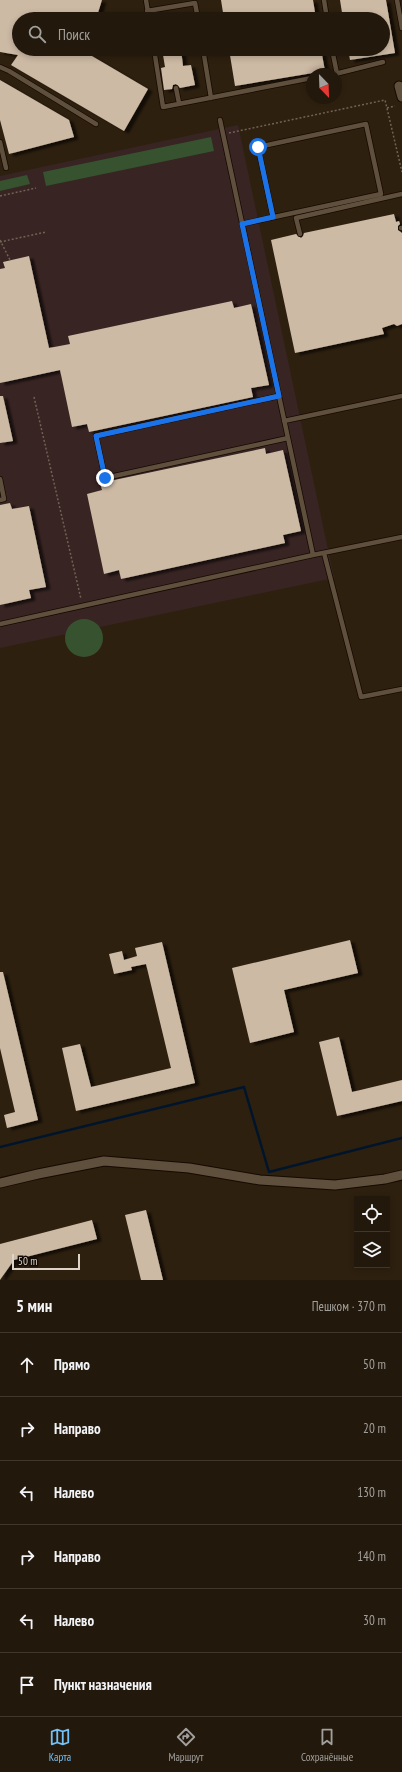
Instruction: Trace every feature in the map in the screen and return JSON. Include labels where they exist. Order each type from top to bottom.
[{"type":"street","points":[[399,86],[402,97]]},
{"type":"street","points":[[0,1184],[38,1174],[104,1161],[189,1168],[260,1180],[335,1185],[384,1179],[402,1175]]},
{"type":"lane","points":[[146,0],[147,11],[195,3],[197,12]]},
{"type":"lane","points":[[324,0],[326,12]]},
{"type":"lane","points":[[397,0],[402,28]]},
{"type":"lane","points":[[155,56],[163,106],[306,79]]},
{"type":"lane","points":[[204,56],[211,98]]},
{"type":"lane","points":[[333,56],[335,68]]},
{"type":"lane","points":[[342,72],[383,62]]},
{"type":"lane","points":[[0,67],[96,124]]},
{"type":"lane","points":[[176,88],[179,104]]},
{"type":"lane","points":[[220,120],[313,555]]},
{"type":"lane","points":[[242,224],[381,194],[366,124],[258,147],[273,217]]},
{"type":"lane","points":[[0,142],[6,168]]},
{"type":"lane","points":[[300,234],[296,218],[402,194]]},
{"type":"lane","points":[[279,396],[96,436],[105,478],[288,438]]},
{"type":"lane","points":[[284,421],[402,396]]},
{"type":"lane","points":[[0,479],[4,499],[0,500]]},
{"type":"lane","points":[[0,624],[313,555],[402,537]]},
{"type":"lane","points":[[324,553],[361,697],[402,689]]},
{"type":"path","points":[[223,134],[385,100],[402,172]]},
{"type":"path","points":[[387,108],[395,106]]},
{"type":"path","points":[[0,196],[36,188]]},
{"type":"path","points":[[10,260],[0,241],[46,232]]},
{"type":"path","points":[[34,397],[83,606]]},
{"type":"shaded area","points":[[238,125],[334,578],[0,648],[0,176]]},
{"type":"green space","points":[[211,137],[214,151],[46,186],[43,172]]},
{"type":"green space","points":[[27,175],[30,184],[0,191],[0,181]]},
{"type":"green space","points":[[80,619],[88,619],[95,622],[100,627],[103,638],[100,649],[95,654],[88,657],[80,657],[73,654],[68,649],[65,642],[65,634],[68,627],[73,622]]},
{"type":"building","points":[[0,0],[102,0],[98,12],[12,12],[12,54],[0,52]]},
{"type":"building","points":[[221,0],[313,0],[315,12],[223,12]]},
{"type":"building","points":[[340,0],[386,0],[388,12],[342,12]]},
{"type":"building","points":[[390,24],[395,53],[390,54]]},
{"type":"building","points":[[17,56],[92,56],[148,89],[124,131],[11,65]]},
{"type":"building","points":[[163,56],[182,56],[183,66],[191,65],[195,85],[180,88],[176,84],[173,85],[172,89],[164,90],[161,68],[165,67]]},
{"type":"building","points":[[230,56],[322,56],[324,68],[306,68],[306,74],[235,86]]},
{"type":"building","points":[[349,56],[376,56],[350,60]]},
{"type":"building","points":[[0,80],[69,120],[74,137],[9,154],[0,120]]},
{"type":"building","points":[[394,214],[396,222],[399,221],[400,224],[398,226],[398,230],[402,233],[402,324],[397,326],[394,324],[382,328],[384,334],[295,353],[271,240],[296,234],[301,238],[304,233]]},
{"type":"building","points":[[29,256],[49,348],[70,344],[68,336],[232,301],[234,308],[251,304],[269,385],[251,388],[253,397],[89,432],[87,424],[72,427],[60,370],[0,383],[0,269],[5,268],[3,262]]},
{"type":"building","points":[[0,396],[3,396],[13,441],[0,443]]},
{"type":"building","points":[[265,448],[266,454],[283,450],[301,531],[283,535],[285,543],[121,579],[119,570],[104,574],[87,494],[102,490],[100,483]]},
{"type":"building","points":[[10,503],[12,509],[29,506],[46,587],[29,590],[31,598],[0,605],[0,505]]},
{"type":"building","points":[[350,940],[358,973],[284,990],[294,1032],[250,1043],[232,968]]},
{"type":"building","points":[[162,942],[195,1083],[76,1111],[62,1048],[80,1044],[91,1087],[171,1068],[146,964],[131,967],[132,970],[114,974],[109,954],[122,951],[124,960],[137,956],[135,948]]},
{"type":"building","points":[[0,972],[3,972],[38,1120],[7,1128],[4,1115],[15,1112],[0,1048]]},
{"type":"building","points":[[339,1037],[352,1092],[402,1080],[402,1101],[337,1116],[319,1042]]},
{"type":"building","points":[[146,1210],[163,1280],[141,1280],[125,1215]]},
{"type":"building","points":[[92,1220],[97,1239],[14,1260],[0,1280],[0,1244]]},
{"type":"waterway","points":[[0,1147],[244,1087],[269,1172],[402,1138]]},
{"type":"route","points":[[105,478],[96,436],[279,396],[242,224],[273,217],[258,147]]}]
